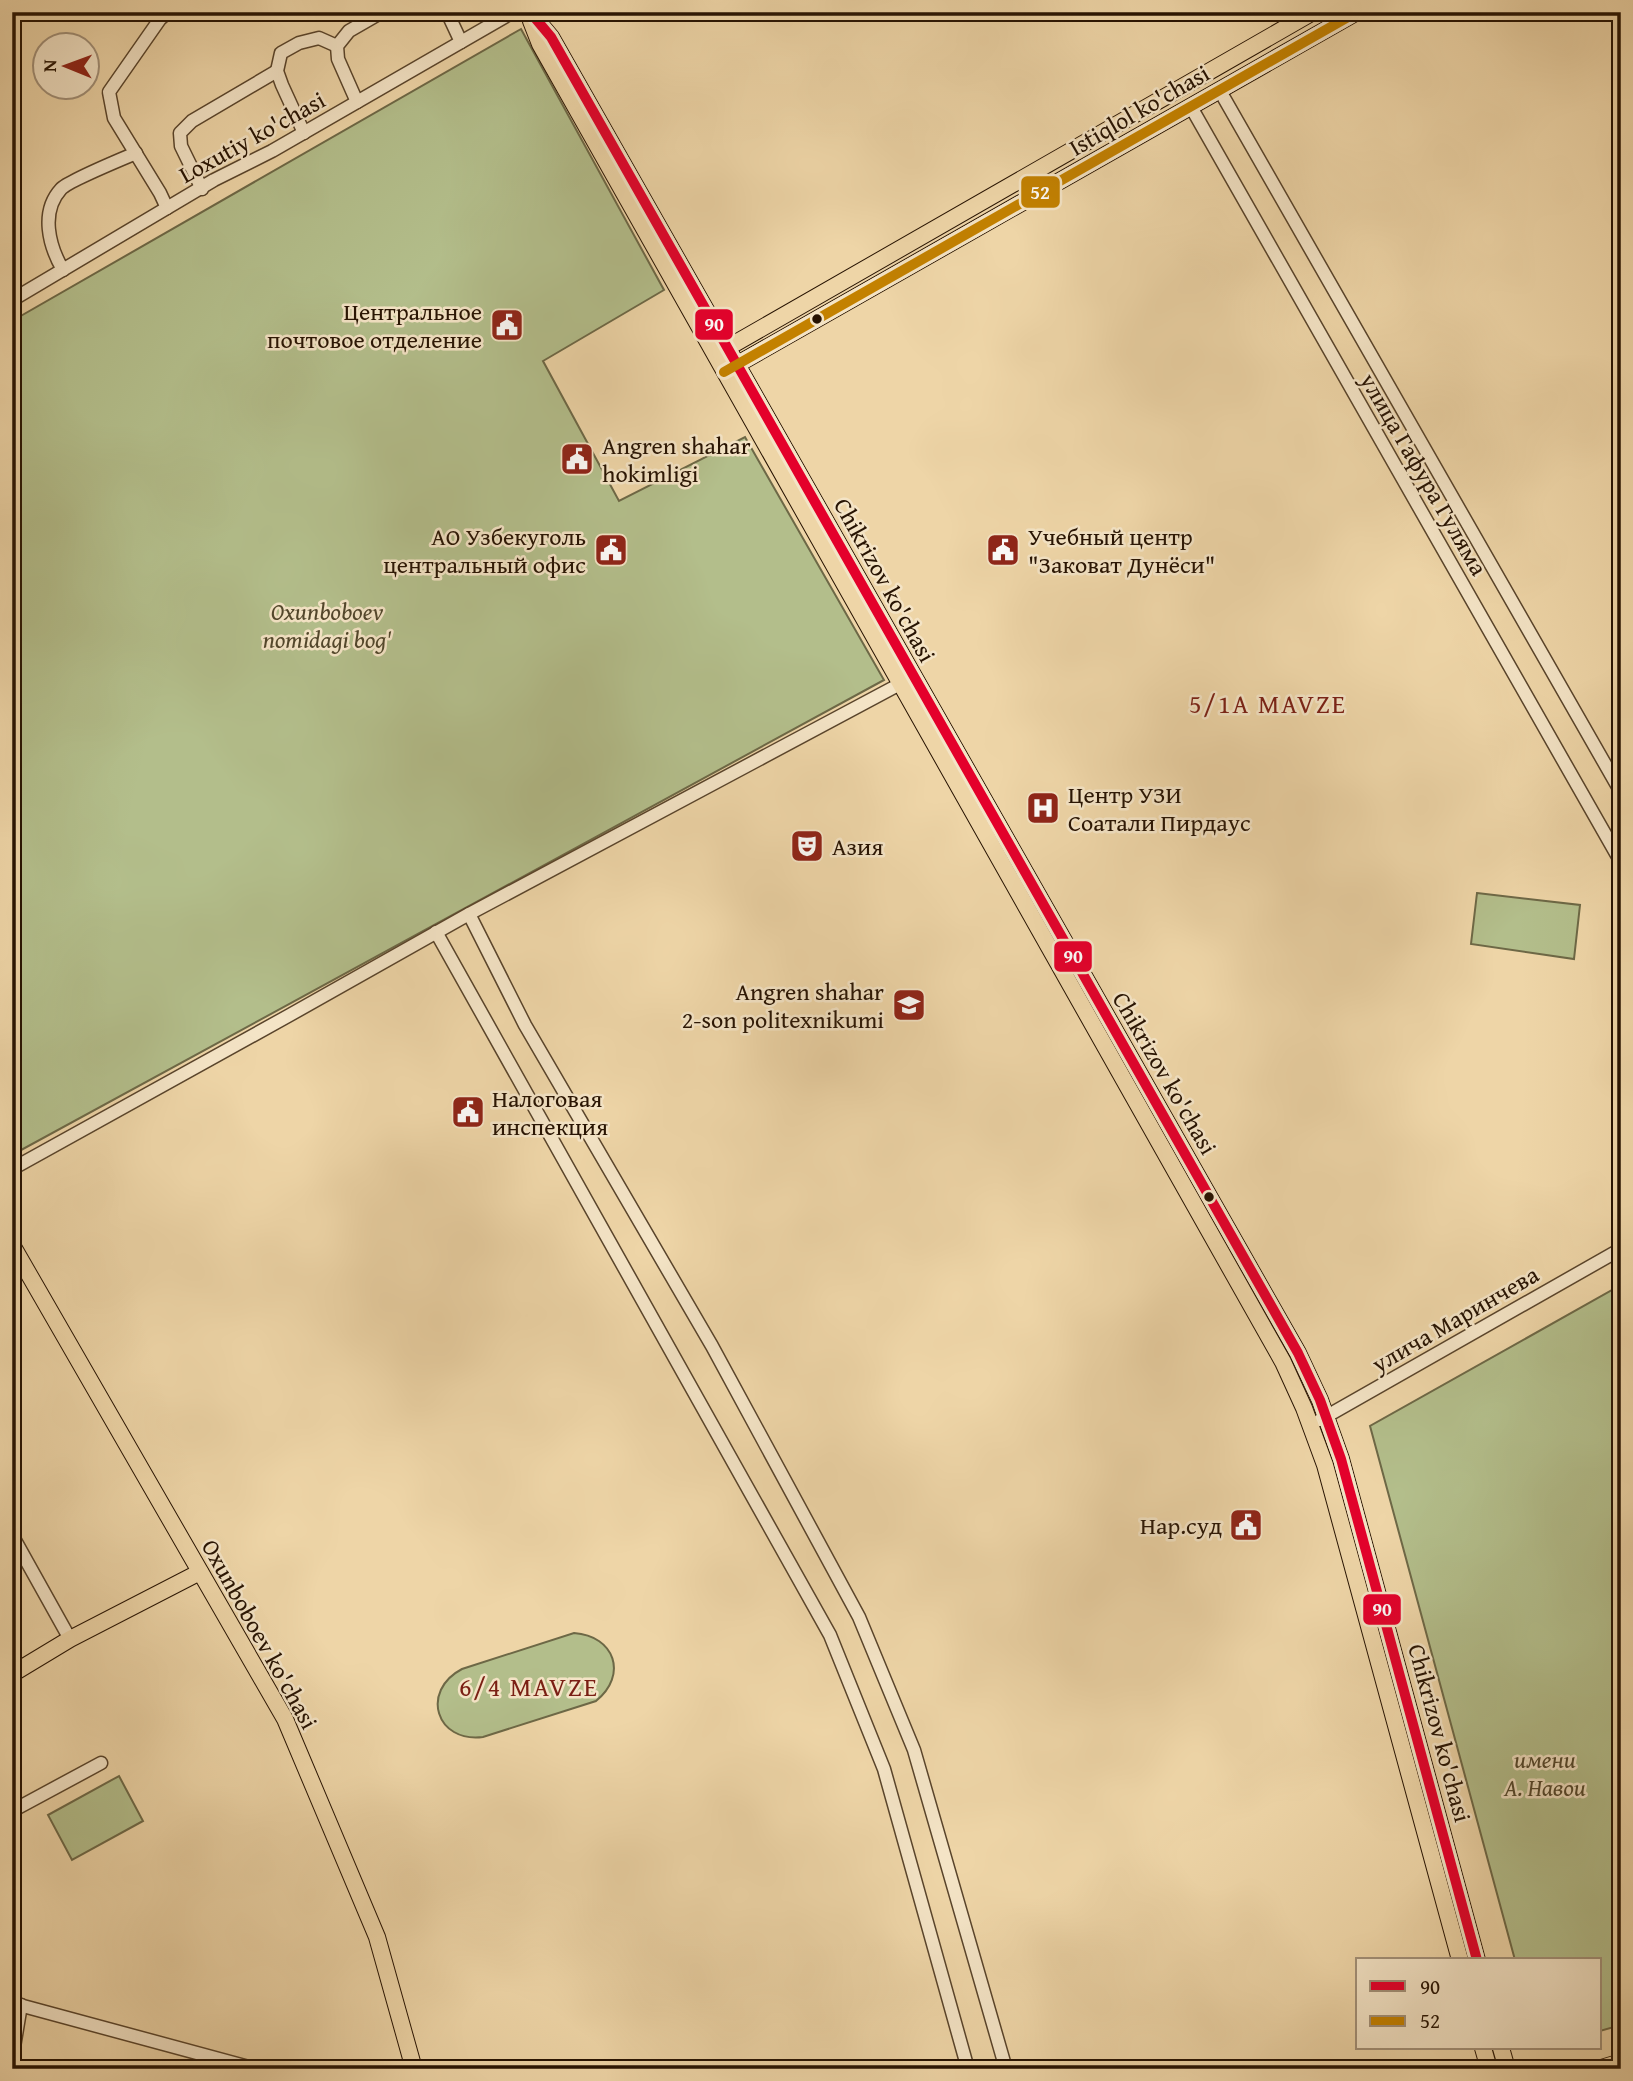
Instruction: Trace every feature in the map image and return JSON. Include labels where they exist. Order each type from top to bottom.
[{"type":"main road","name":"Chikrizov ko'chasi","points":[[529,12],[551,37],[730,368],[1298,1353],[1326,1416],[1341,1459],[1477,1958]]},
{"type":"main road","name":"Istiqlol ko'chasi","points":[[721,351],[1313,12]]},
{"type":"main road","name":"Istiqlol ko'chasi","points":[[730,368],[1357,12]]},
{"type":"main road","points":[[1262,42],[1271,61]]},
{"type":"main road","name":"Chikrizov ko'chasi","points":[[755,412],[900,684],[1283,1362],[1311,1425],[1325,1465],[1459,1958]]},
{"type":"main road","name":"Oxunboboev ko'chasi","points":[[12,1245],[285,1719],[377,1937],[414,2069]]},
{"type":"main road","points":[[12,1674],[70,1639],[200,1572]]},
{"type":"main road","points":[[1484,2050],[1489,2069]]},
{"type":"main road","points":[[1502,2050],[1507,2069]]},
{"type":"main road","points":[[1598,2069],[1621,2063]]},
{"type":"street","points":[[167,208],[114,118],[109,92],[160,19],[168,12]]},
{"type":"street","points":[[357,102],[338,59],[337,46],[349,31],[368,16],[382,12]]},
{"type":"street","points":[[447,12],[461,42]]},
{"type":"street","name":"Loxutiy ko'chasi","points":[[12,300],[214,180],[272,151],[513,12]]},
{"type":"street","points":[[304,133],[277,71],[281,53],[299,43],[319,38],[337,46]]},
{"type":"street","points":[[202,189],[181,146],[180,133],[192,121],[277,71]]},
{"type":"street","points":[[1220,91],[1621,792]]},
{"type":"street","name":"улица Гафура Гуляма","points":[[1191,107],[1621,862]]},
{"type":"street","points":[[63,270],[49,238],[50,209],[62,187],[136,153]]},
{"type":"street","points":[[12,1169],[436,932],[900,684]]},
{"type":"street","points":[[469,914],[525,1025],[712,1346],[859,1616],[915,1750],[1006,2069]]},
{"type":"street","points":[[436,932],[830,1635],[884,1769],[968,2069]]},
{"type":"street","name":"улича Маринчева","points":[[1311,1425],[1621,1249]]},
{"type":"street","points":[[12,1535],[70,1639]]},
{"type":"street","points":[[12,1811],[101,1763]]},
{"type":"street","points":[[12,2059],[17,2004],[256,2069]]},
{"type":"green space","name":"Oxunboboev nomidagi bog'","points":[[521,29],[664,290],[543,361],[619,501],[745,437],[884,680],[12,1155],[12,321]]},
{"type":"green space","points":[[1477,893],[1580,905],[1574,959],[1471,944]]},
{"type":"green space","name":"имени А. Навои","points":[[1621,1285],[1621,2025],[1602,2030],[1602,1958],[1514,1958],[1370,1426]]},
{"type":"green space","points":[[574,1633],[599,1641],[612,1658],[612,1680],[596,1701],[483,1737],[467,1737],[454,1732],[445,1724],[439,1714],[438,1702],[441,1690],[449,1678],[462,1669]]},
{"type":"green space","points":[[119,1776],[143,1821],[72,1860],[48,1815]]},
{"type":"transit line","name":"90","points":[[530,12],[551,37],[1298,1353],[1320,1400],[1341,1459],[1476,1958]]},
{"type":"transit line","name":"52","points":[[724,372],[1357,12]]},
{"type":"place","name":"Центральное почтовое отделение","points":[[507,325]]},
{"type":"place","name":"Angren shahar hokimligi","points":[[577,459]]},
{"type":"place","name":"АО Узбекуголь центральный офис","points":[[611,550]]},
{"type":"place","name":"Учебный центр \"Заковат Дунёси\"","points":[[1003,550]]},
{"type":"place","name":"Центр УЗИ Соатали Пирдаус","points":[[1043,808]]},
{"type":"place","name":"Азия","points":[[807,846]]},
{"type":"place","name":"Angren shahar 2-son politexnikumi","points":[[909,1005]]},
{"type":"place","name":"Налоговая инспекция","points":[[468,1112]]},
{"type":"place","name":"Нар.суд","points":[[1246,1525]]},
{"type":"district","name":"5/1A MAVZE","points":[[1268,703]]},
{"type":"district","name":"6/4 MAVZE","points":[[529,1686]]}]
